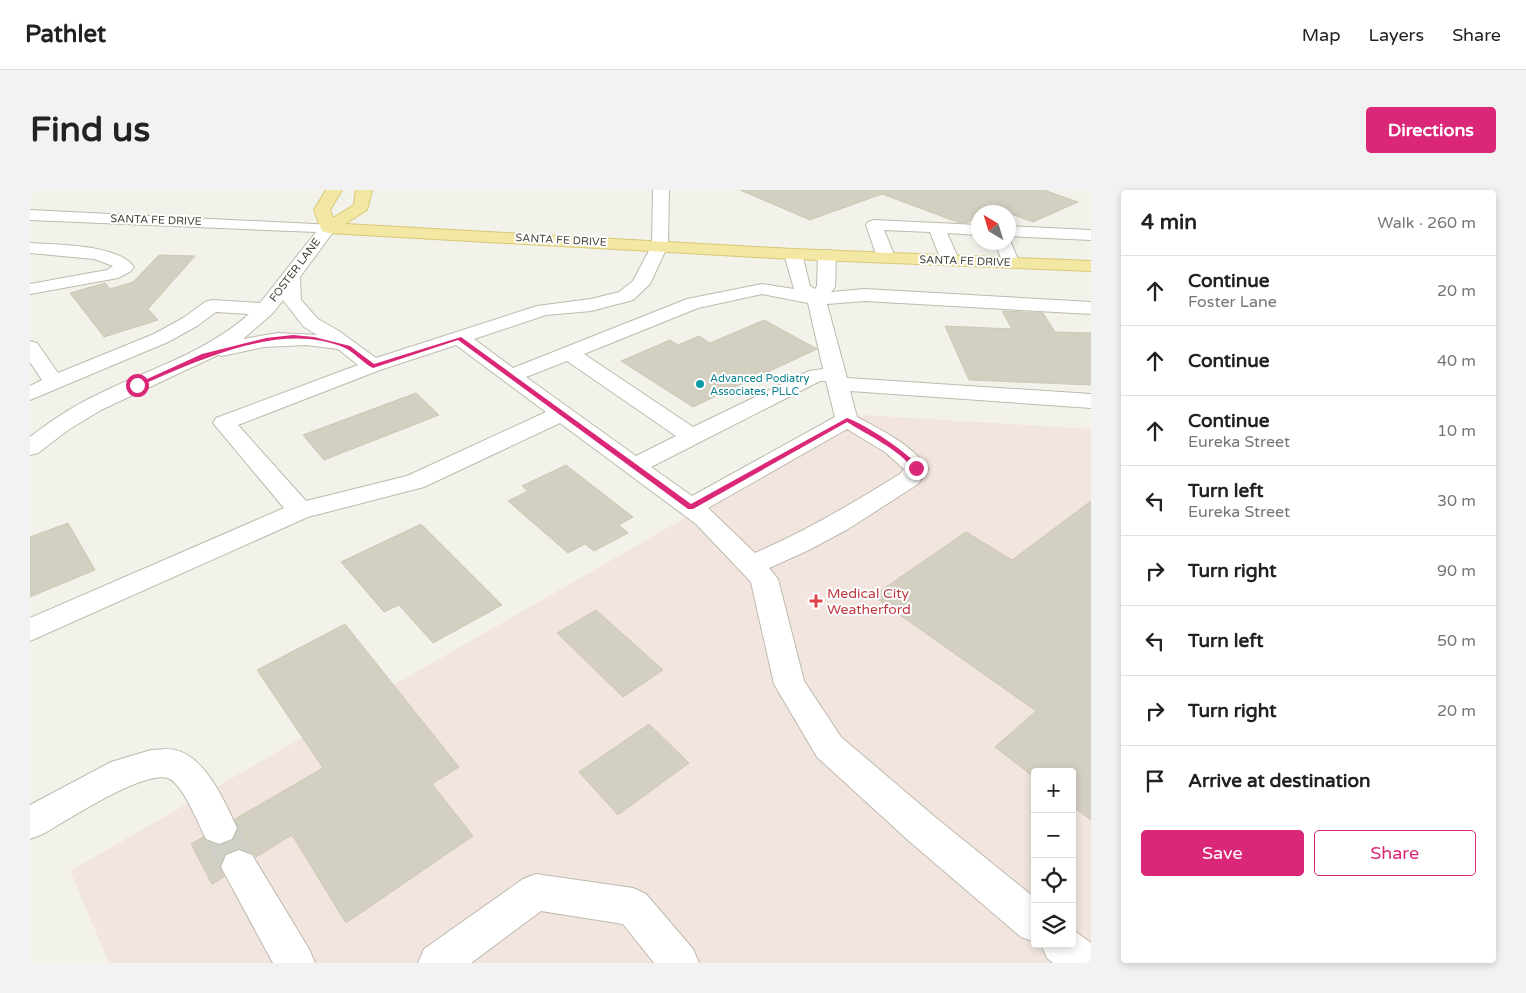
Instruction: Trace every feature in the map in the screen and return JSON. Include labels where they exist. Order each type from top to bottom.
[{"type":"main road","points":[[334,190],[322,210],[328,228],[361,208],[364,190]]},
{"type":"main road","name":"SANTA FE DRIVE","points":[[328,228],[660,245],[792,254],[1091,266]]},
{"type":"street","points":[[300,511],[224,424],[373,366],[544,310],[591,305],[626,296],[641,284],[660,245],[661,190]]},
{"type":"street","name":"SANTA FE DRIVE","points":[[30,215],[328,228]]},
{"type":"street","points":[[886,258],[874,225],[971,230]]},
{"type":"street","points":[[936,227],[950,260]]},
{"type":"street","name":"FOSTER LANE","points":[[30,448],[57,427],[94,404],[204,356],[242,330],[266,308],[328,228]]},
{"type":"street","points":[[1016,231],[1091,235]]},
{"type":"street","points":[[30,248],[95,255],[118,260],[125,267],[112,274],[30,289]]},
{"type":"street","points":[[1006,250],[1010,262]]},
{"type":"street","points":[[751,565],[800,544],[839,523],[909,479],[916,468],[910,460],[896,450],[847,420],[816,299],[802,288],[792,254]]},
{"type":"street","points":[[816,299],[826,287],[827,255]]},
{"type":"street","points":[[291,277],[292,301],[311,323],[373,366]]},
{"type":"street","points":[[511,376],[694,303],[762,289],[816,299],[865,295],[1091,308]]},
{"type":"street","points":[[30,394],[54,382],[161,338],[190,322],[212,306],[266,308]]},
{"type":"street","points":[[204,356],[266,340],[293,337],[314,339],[348,347]]},
{"type":"street","points":[[459,338],[705,518],[764,579],[789,684],[829,747],[922,829],[1031,920]]},
{"type":"street","points":[[30,347],[54,382]]},
{"type":"street","points":[[569,353],[692,437]]},
{"type":"street","points":[[634,466],[816,375],[836,380],[1091,401]]},
{"type":"street","points":[[30,630],[300,511],[415,482],[562,413]]},
{"type":"street","points":[[691,507],[847,420]]},
{"type":"street","points":[[30,823],[124,772],[151,764],[174,764],[191,777],[219,828]]},
{"type":"street","points":[[239,868],[294,963]]},
{"type":"street","points":[[438,963],[536,892],[633,907],[678,963]]},
{"type":"street","points":[[1066,948],[1084,963]]},
{"type":"shaded area","name":"Medical City Weatherford","points":[[864,415],[1091,429],[1091,963],[109,963],[70,871]]},
{"type":"building","points":[[740,190],[1044,190],[1078,202],[1033,222],[1016,216],[1016,205],[971,205],[971,220],[966,223],[957,222],[882,194],[810,220]]},
{"type":"building","points":[[159,255],[195,256],[148,309],[158,320],[104,337],[70,293],[105,283],[110,289],[133,282]]},
{"type":"building","points":[[1002,311],[1043,313],[1055,332],[1091,333],[1091,385],[969,380],[945,326],[1012,329]]},
{"type":"building","name":"Advanced Podiatry Associates, PLLC","points":[[764,320],[817,349],[693,407],[621,361],[670,340],[678,345],[699,336],[710,343]]},
{"type":"building","points":[[416,393],[439,415],[324,460],[303,435]]},
{"type":"building","points":[[566,465],[633,517],[619,525],[628,533],[594,551],[585,544],[568,553],[508,501],[528,491],[522,486]]},
{"type":"building","name":"Medical City Weatherford","points":[[1091,501],[1091,820],[1076,809],[1076,768],[1031,768],[1031,775],[995,747],[1036,711],[873,596],[966,532],[1012,560]]},
{"type":"building","points":[[68,523],[95,570],[30,597],[30,537]]},
{"type":"building","points":[[421,524],[502,605],[433,643],[399,605],[384,612],[341,562]]},
{"type":"building","points":[[596,610],[663,670],[623,697],[557,633]]},
{"type":"building","points":[[345,624],[459,767],[432,784],[473,836],[346,923],[292,835],[256,857],[253,853],[240,848],[225,853],[219,866],[224,877],[212,884],[191,844],[203,837],[205,841],[218,846],[233,841],[239,829],[235,819],[323,768],[257,670]]},
{"type":"building","points":[[649,724],[689,763],[618,815],[579,772]]},
{"type":"tunnel","points":[[219,828],[239,867]]},
{"type":"place","name":"Advanced Podiatry Associates, PLLC","points":[[700,384]]},
{"type":"place","name":"Medical City Weatherford","points":[[816,601]]},
{"type":"route","points":[[137,385],[204,356],[235,346],[266,340],[293,337],[333,343],[348,347],[373,366],[459,338],[691,507],[847,420],[896,450],[910,460],[916,468]]}]
